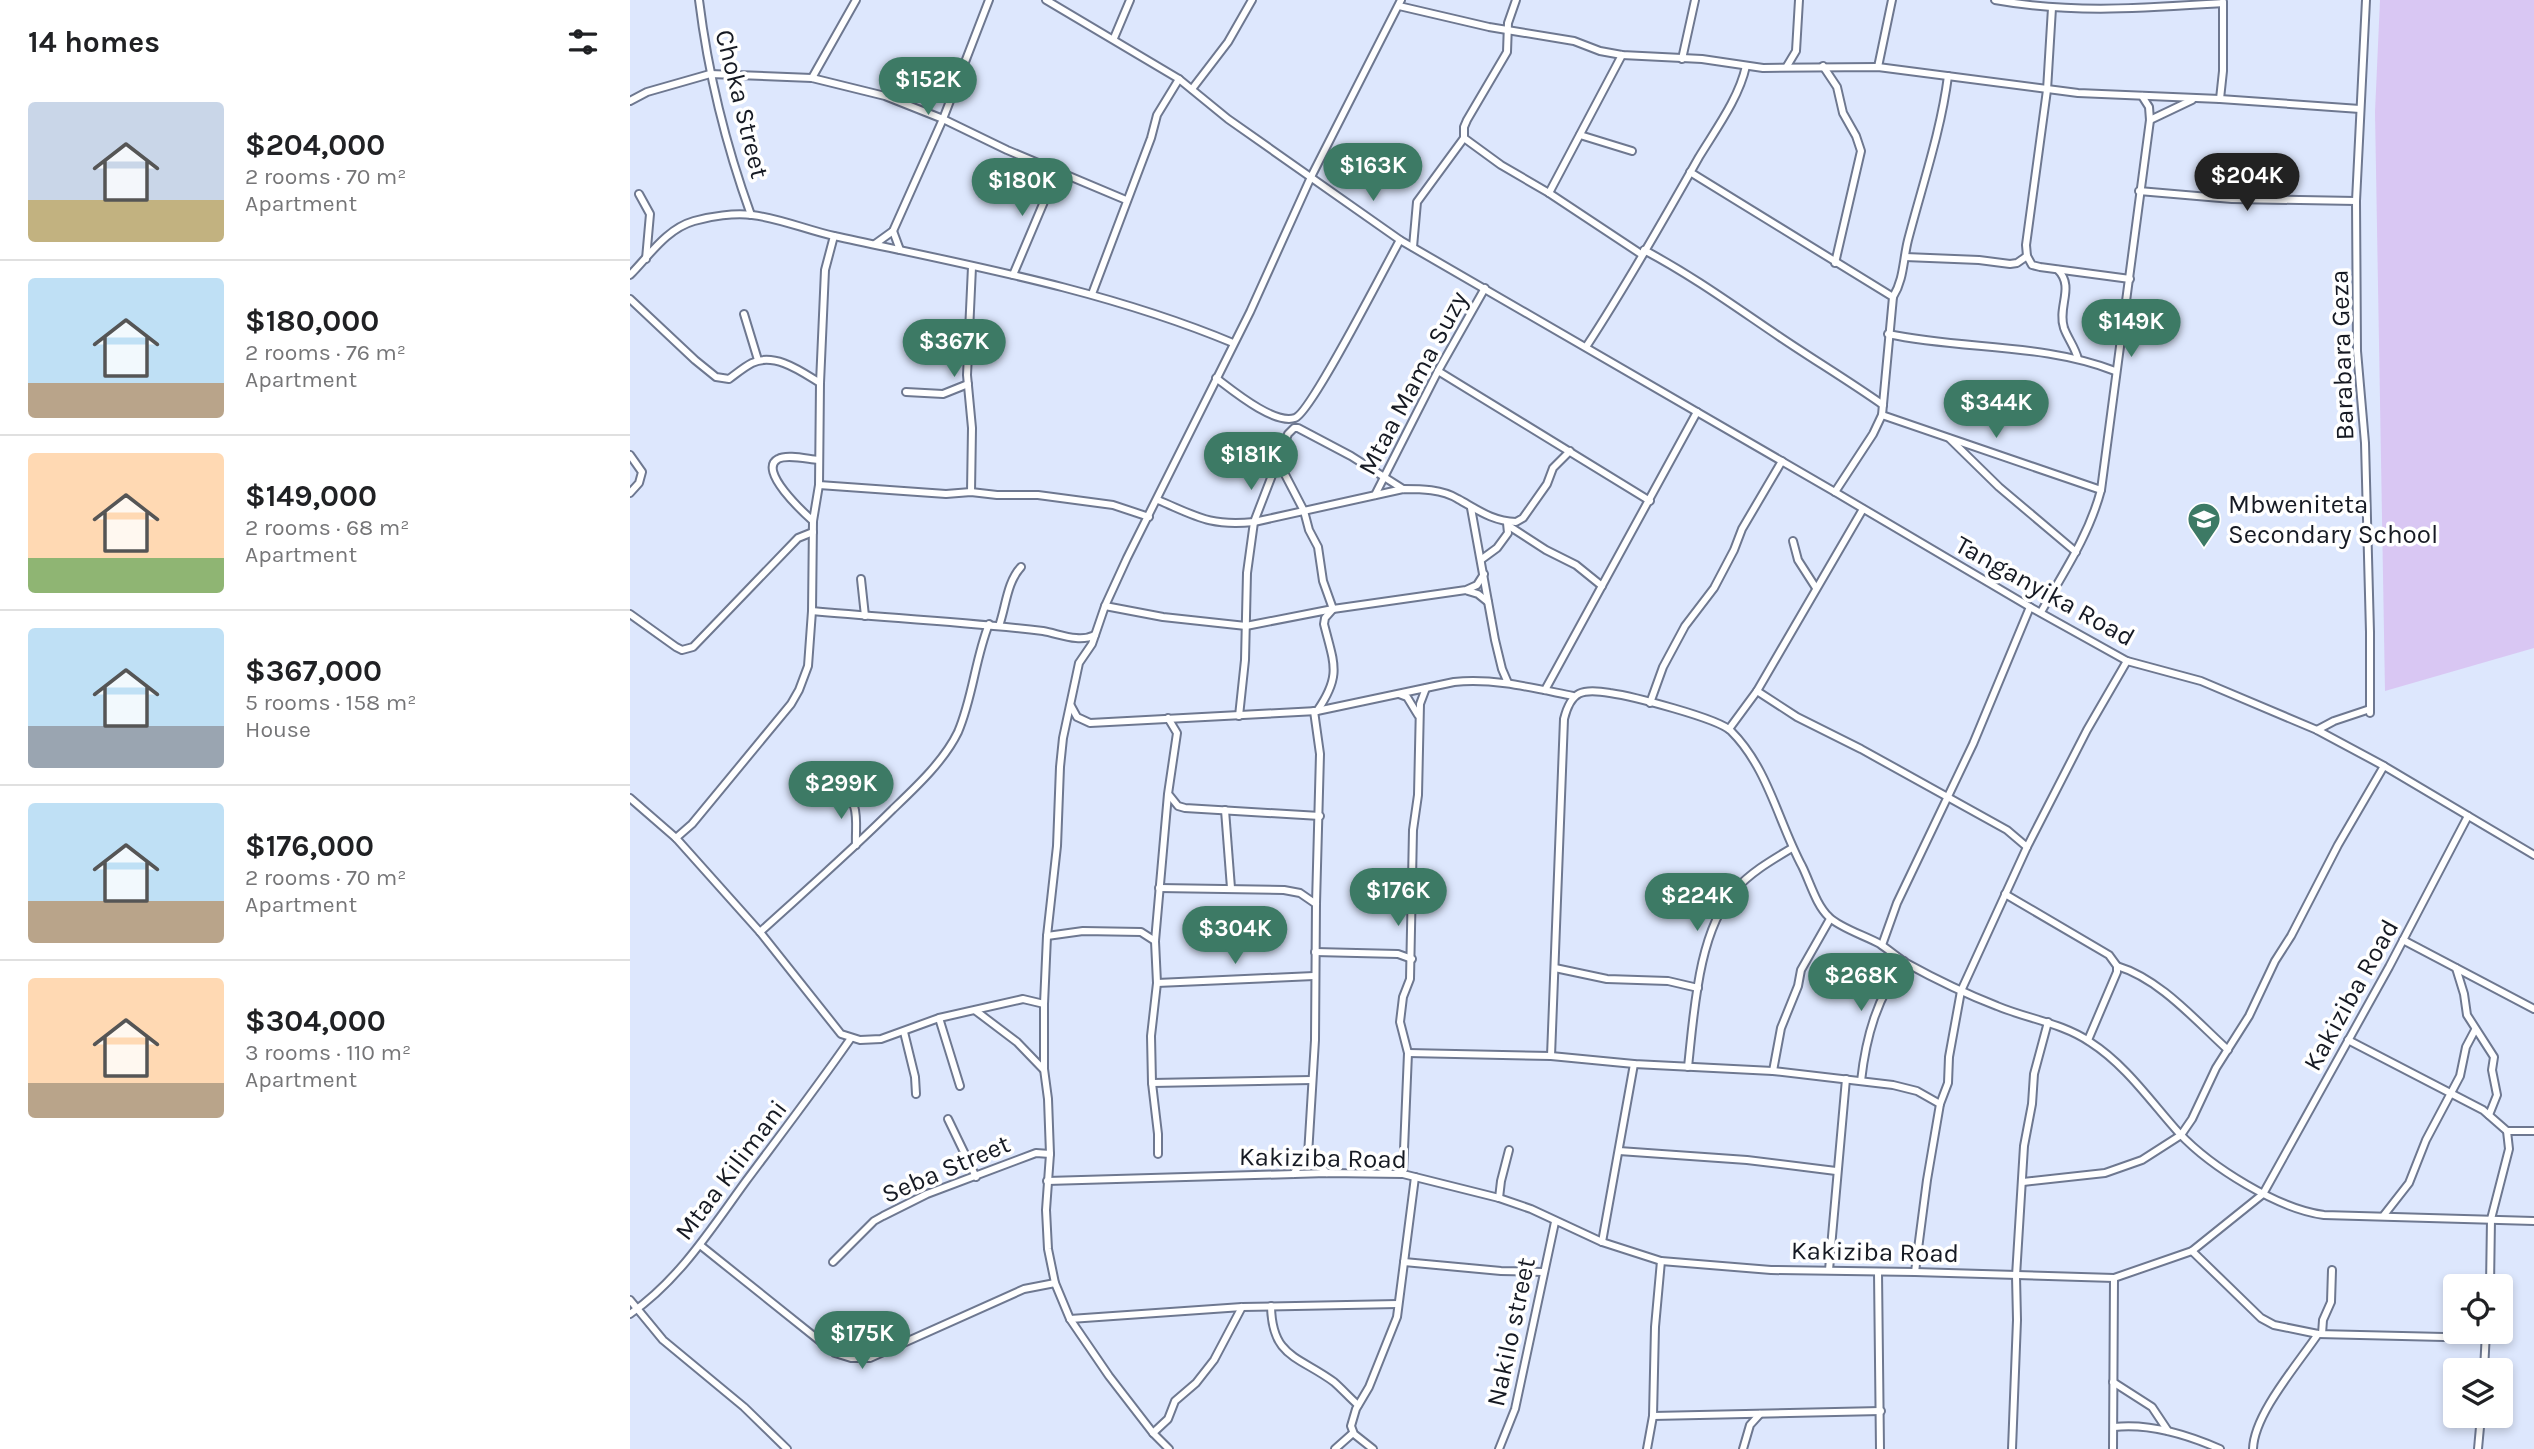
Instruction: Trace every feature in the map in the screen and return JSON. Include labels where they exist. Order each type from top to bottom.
[{"type":"street","name":"Choka Street","points":[[699,0],[710,74],[737,178],[751,215]]},
{"type":"street","points":[[812,78],[856,0]]},
{"type":"street","points":[[875,244],[893,231],[943,119],[989,0]]},
{"type":"street","name":"Tanganyika Road","points":[[1046,0],[1179,79],[1228,119],[1400,240],[2030,607],[2127,661],[2201,681],[2317,730],[2533,851]]},
{"type":"street","points":[[1114,38],[1130,0]]},
{"type":"street","points":[[1192,89],[1228,42],[1252,0]]},
{"type":"street","points":[[1413,247],[1417,202],[1465,138],[1464,127],[1467,120],[1507,52],[1511,10],[1516,0]]},
{"type":"street","points":[[1682,60],[1695,0]]},
{"type":"street","points":[[1787,66],[1796,51],[1800,0]]},
{"type":"street","points":[[1878,67],[1892,0]]},
{"type":"street","points":[[1995,0],[2052,8],[2135,9],[2223,2],[2223,71],[2220,99]]},
{"type":"street","points":[[2134,0],[2135,9]]},
{"type":"street","name":"Barabara Geza","points":[[2317,730],[2334,721],[2370,711],[2365,443],[2357,351],[2356,201],[2366,0]]},
{"type":"street","points":[[1169,1449],[1153,1433],[1109,1376],[1070,1319],[1055,1283],[1048,1249],[1047,1181],[1050,1154],[1044,1069],[1044,1004],[1046,936],[1057,846],[1060,767],[1076,671],[1092,644],[1105,606],[1250,312],[1311,177],[1400,3],[1508,29],[1574,41],[1600,51],[1622,55],[1702,59],[1746,66],[1878,67],[2047,89],[2360,109]]},
{"type":"street","points":[[2052,8],[2047,89],[2026,256],[2032,265],[2130,278]]},
{"type":"street","points":[[1549,193],[1622,55]]},
{"type":"street","points":[[1586,347],[1690,173],[1743,78],[1746,66]]},
{"type":"street","points":[[1823,66],[1837,86],[1843,113],[1861,151],[1835,263]]},
{"type":"street","points":[[630,101],[647,92],[710,74],[812,78],[885,96],[1126,200]]},
{"type":"street","points":[[1835,492],[1873,434],[1882,415],[1893,297],[1902,276],[1944,103],[1948,76]]},
{"type":"street","points":[[1092,294],[1157,115],[1179,79]]},
{"type":"street","points":[[2041,612],[2087,533],[2101,490],[2150,120],[2148,107],[2142,96]]},
{"type":"street","points":[[2150,120],[2196,98]]},
{"type":"street","points":[[1580,135],[1632,151]]},
{"type":"street","points":[[1465,138],[1502,165],[1642,252],[1727,298],[1781,338],[1840,374],[1883,405]]},
{"type":"street","points":[[1013,275],[1057,171]]},
{"type":"street","points":[[1690,173],[1893,297]]},
{"type":"street","points":[[2139,191],[2232,199],[2356,201]]},
{"type":"street","points":[[639,194],[650,214],[646,259]]},
{"type":"street","points":[[630,275],[667,235],[685,224],[715,217],[751,215],[1092,294],[1198,328],[1233,343]]},
{"type":"street","points":[[893,231],[900,250]]},
{"type":"street","points":[[676,838],[692,824],[791,704],[808,666],[812,611],[813,521],[819,485],[825,270],[834,236]]},
{"type":"street","points":[[1216,378],[1248,402],[1278,417],[1287,419],[1301,415],[1319,388],[1400,240]]},
{"type":"street","points":[[1905,257],[2010,264],[2017,263],[2026,256]]},
{"type":"street","points":[[971,492],[972,428],[968,384],[972,267]]},
{"type":"street","points":[[2057,269],[2065,277],[2067,293],[2062,305],[2063,327],[2078,359]]},
{"type":"street","name":"Mtaa Mama Suzy","points":[[1375,495],[1438,371],[1485,288]]},
{"type":"street","points":[[630,299],[716,377],[729,379],[758,360],[790,366],[820,383]]},
{"type":"street","points":[[744,314],[758,360]]},
{"type":"street","points":[[1888,334],[1925,342],[2034,351],[2078,359],[2115,371]]},
{"type":"street","points":[[1438,371],[1650,500]]},
{"type":"street","points":[[906,392],[943,394],[968,384]]},
{"type":"street","points":[[1545,690],[1697,412]]},
{"type":"street","points":[[1882,415],[2101,490]]},
{"type":"street","points":[[1239,716],[1247,573],[1254,522],[1289,434],[1294,428],[1298,428],[1386,476],[1403,489]]},
{"type":"street","points":[[1949,438],[1999,487],[2076,552]]},
{"type":"street","points":[[1507,524],[1523,518],[1547,484],[1553,468],[1570,451]]},
{"type":"street","points":[[630,455],[642,472],[639,484],[630,493]]},
{"type":"street","points":[[813,521],[781,488],[773,466],[781,457],[818,460]]},
{"type":"street","points":[[1278,461],[1304,511],[1309,530],[1318,547],[1323,581],[1333,609]]},
{"type":"street","points":[[1650,703],[1663,667],[1685,626],[1714,588],[1742,529],[1782,461]]},
{"type":"street","points":[[819,485],[946,494],[971,492],[1038,495],[1101,503],[1149,517]]},
{"type":"street","points":[[1158,500],[1206,521],[1232,524],[1254,522],[1403,489],[1445,493],[1507,524],[1546,550],[1576,565],[1602,586]]},
{"type":"street","points":[[1471,508],[1502,669],[1508,683]]},
{"type":"street","points":[[1729,729],[1756,691],[1863,509]]},
{"type":"street","points":[[1482,559],[1497,548],[1508,533],[1507,524]]},
{"type":"street","points":[[630,614],[676,647],[687,650],[693,647],[798,538],[813,533]]},
{"type":"street","points":[[1793,541],[1798,560],[1816,588]]},
{"type":"street","points":[[999,626],[1008,599],[1011,578],[1021,567]]},
{"type":"street","points":[[1105,606],[1163,617],[1246,625],[1333,609],[1466,590],[1477,585],[1484,574]]},
{"type":"street","points":[[861,579],[865,616]]},
{"type":"street","points":[[1466,590],[1478,594],[1489,603]]},
{"type":"street","points":[[1882,945],[1887,925],[1973,744],[2030,607]]},
{"type":"street","points":[[1293,1174],[1308,1155],[1315,1040],[1314,976],[1320,816],[1320,754],[1315,711],[1329,694],[1334,675],[1334,663],[1324,624],[1325,618],[1333,609]]},
{"type":"street","points":[[812,611],[989,624],[1078,639],[1095,635]]},
{"type":"street","points":[[760,932],[856,845],[916,786],[948,749],[974,685],[983,639],[989,624]]},
{"type":"street","points":[[1078,639],[1085,653]]},
{"type":"street","points":[[1914,1272],[1940,1104],[1948,1083],[1949,1057],[1961,991],[2027,847],[2087,730],[2127,661]]},
{"type":"street","points":[[1071,706],[1077,717],[1090,723],[1239,716],[1315,711],[1475,680],[1508,683],[1573,696]]},
{"type":"street","points":[[1403,1174],[1408,1052],[1400,1022],[1412,959],[1413,830],[1418,795],[1420,704],[1426,688]]},
{"type":"street","points":[[1756,691],[1810,724],[1861,749],[2007,830],[2027,847]]},
{"type":"street","points":[[1551,1056],[1564,719],[1573,696],[1580,692],[1612,693],[1703,718],[1729,729],[1766,781],[1792,848],[1830,919],[1882,945],[1904,961],[1961,991],[2088,1040],[2121,1068],[2181,1135],[2225,1170],[2263,1194],[2307,1213],[2534,1221]]},
{"type":"street","points":[[1399,694],[1407,697],[1419,717]]},
{"type":"street","points":[[1168,718],[1177,733]]},
{"type":"street","points":[[1158,1154],[1152,1083],[1152,1036],[1157,983],[1155,941],[1168,794],[1177,733],[1185,718]]},
{"type":"street","points":[[2023,1182],[2105,1173],[2142,1160],[2181,1135],[2192,1119],[2216,1068],[2249,1016],[2275,961],[2291,936],[2338,845],[2384,766]]},
{"type":"street","points":[[837,789],[848,794],[854,802],[856,845]]},
{"type":"street","points":[[1168,794],[1178,806],[1320,816]]},
{"type":"street","points":[[630,798],[676,838],[760,932],[841,1034],[850,1038],[881,1039],[939,1018],[1023,999],[1044,1004]]},
{"type":"street","points":[[1225,810],[1231,888]]},
{"type":"street","name":"Kakiziba Road","points":[[1047,1181],[1327,1173],[1403,1174],[1499,1198],[1531,1209],[1602,1242],[1661,1261],[1771,1270],[2114,1278],[2192,1251],[2263,1194],[2292,1145],[2468,816]]},
{"type":"street","points":[[1688,1067],[1706,946],[1721,911],[1735,891],[1755,872],[1792,848]]},
{"type":"street","points":[[1159,888],[1231,888],[1300,893],[1316,904]]},
{"type":"street","points":[[2005,894],[2109,956],[2117,966],[2139,975],[2162,990],[2228,1050]]},
{"type":"street","points":[[1773,1071],[1781,1028],[1793,1002],[1801,970],[1830,919]]},
{"type":"street","points":[[1046,936],[1083,931],[1141,932],[1155,941]]},
{"type":"street","points":[[2403,940],[2534,1009]]},
{"type":"street","points":[[1315,951],[1398,954],[1412,959]]},
{"type":"street","points":[[1861,1081],[1866,1041],[1876,1010],[1891,979],[1904,961]]},
{"type":"street","points":[[2088,1040],[2117,972],[2117,966]]},
{"type":"street","points":[[1555,968],[1607,979],[1668,981],[1698,988]]},
{"type":"street","points":[[2456,968],[2465,994],[2468,1015],[2494,1057],[2492,1070],[2497,1096],[2489,1115]]},
{"type":"street","points":[[1157,983],[1314,976]]},
{"type":"street","points":[[976,1011],[1017,1042],[1044,1069]]},
{"type":"street","points":[[939,1018],[960,1086]]},
{"type":"street","points":[[2012,1449],[2016,1276],[2024,1146],[2032,1104],[2034,1074],[2048,1023]]},
{"type":"street","points":[[2384,1215],[2409,1183],[2426,1140],[2463,1067],[2465,1052],[2475,1030]]},
{"type":"street","points":[[904,1032],[915,1077],[916,1094]]},
{"type":"street","name":"Mtaa Kilimani","points":[[633,1312],[677,1274],[700,1245],[850,1038]]},
{"type":"street","points":[[2347,1040],[2489,1115],[2507,1131],[2534,1130]]},
{"type":"street","points":[[1408,1052],[1551,1056],[1634,1064],[1773,1071],[1893,1085],[1917,1091],[1940,1104]]},
{"type":"street","points":[[1602,1242],[1634,1064]]},
{"type":"street","points":[[1829,1270],[1846,1079]]},
{"type":"street","points":[[1152,1083],[1312,1080]]},
{"type":"street","points":[[948,1119],[976,1177]]},
{"type":"street","points":[[2490,1274],[2491,1219],[2508,1149],[2507,1131]]},
{"type":"street","points":[[1499,1198],[1509,1150]]},
{"type":"street","points":[[1619,1151],[1747,1160],[1836,1171]]},
{"type":"street","name":"Seba Street","points":[[833,1262],[874,1221],[927,1194],[1036,1153],[1050,1154]]},
{"type":"street","points":[[1308,1155],[1327,1173]]},
{"type":"street","points":[[1335,1449],[1353,1433],[1353,1419],[1358,1405],[1369,1387],[1397,1317],[1415,1177]]},
{"type":"street","name":"Nakilo street","points":[[1499,1449],[1515,1409],[1555,1222]]},
{"type":"street","points":[[700,1245],[835,1353],[851,1358],[870,1358],[1024,1289],[1055,1283]]},
{"type":"street","points":[[2192,1251],[2264,1321],[2274,1325],[2320,1334],[2443,1335]]},
{"type":"street","points":[[1647,1449],[1653,1416],[1655,1327],[1661,1261]]},
{"type":"street","points":[[1404,1262],[1543,1272]]},
{"type":"street","points":[[2253,1449],[2255,1434],[2263,1414],[2320,1334],[2331,1302],[2332,1270]]},
{"type":"street","points":[[1878,1272],[1880,1449]]},
{"type":"street","points":[[2113,1449],[2114,1278]]},
{"type":"street","points":[[630,1300],[633,1312],[744,1407],[787,1449]]},
{"type":"street","points":[[1070,1319],[1242,1307],[1398,1304]]},
{"type":"street","points":[[1271,1306],[1272,1330],[1288,1354],[1334,1383],[1358,1405]]},
{"type":"street","points":[[1153,1433],[1168,1419],[1175,1401],[1196,1383],[1214,1360],[1242,1307]]},
{"type":"street","points":[[2113,1382],[2152,1408],[2168,1431]]},
{"type":"street","points":[[1653,1416],[1881,1410]]},
{"type":"street","points":[[1743,1449],[1750,1425],[1760,1414]]},
{"type":"street","points":[[2114,1427],[2142,1426],[2168,1431],[2220,1449]]},
{"type":"street","points":[[2478,1449],[2479,1428]]},
{"type":"street","points":[[1353,1433],[1373,1449]]},
{"type":"shaded area","points":[[2380,0],[2534,0],[2534,648],[2385,691],[2375,112]]},
{"type":"place","name":"Mbweniteta Secondary School","points":[[2204,549]]}]
